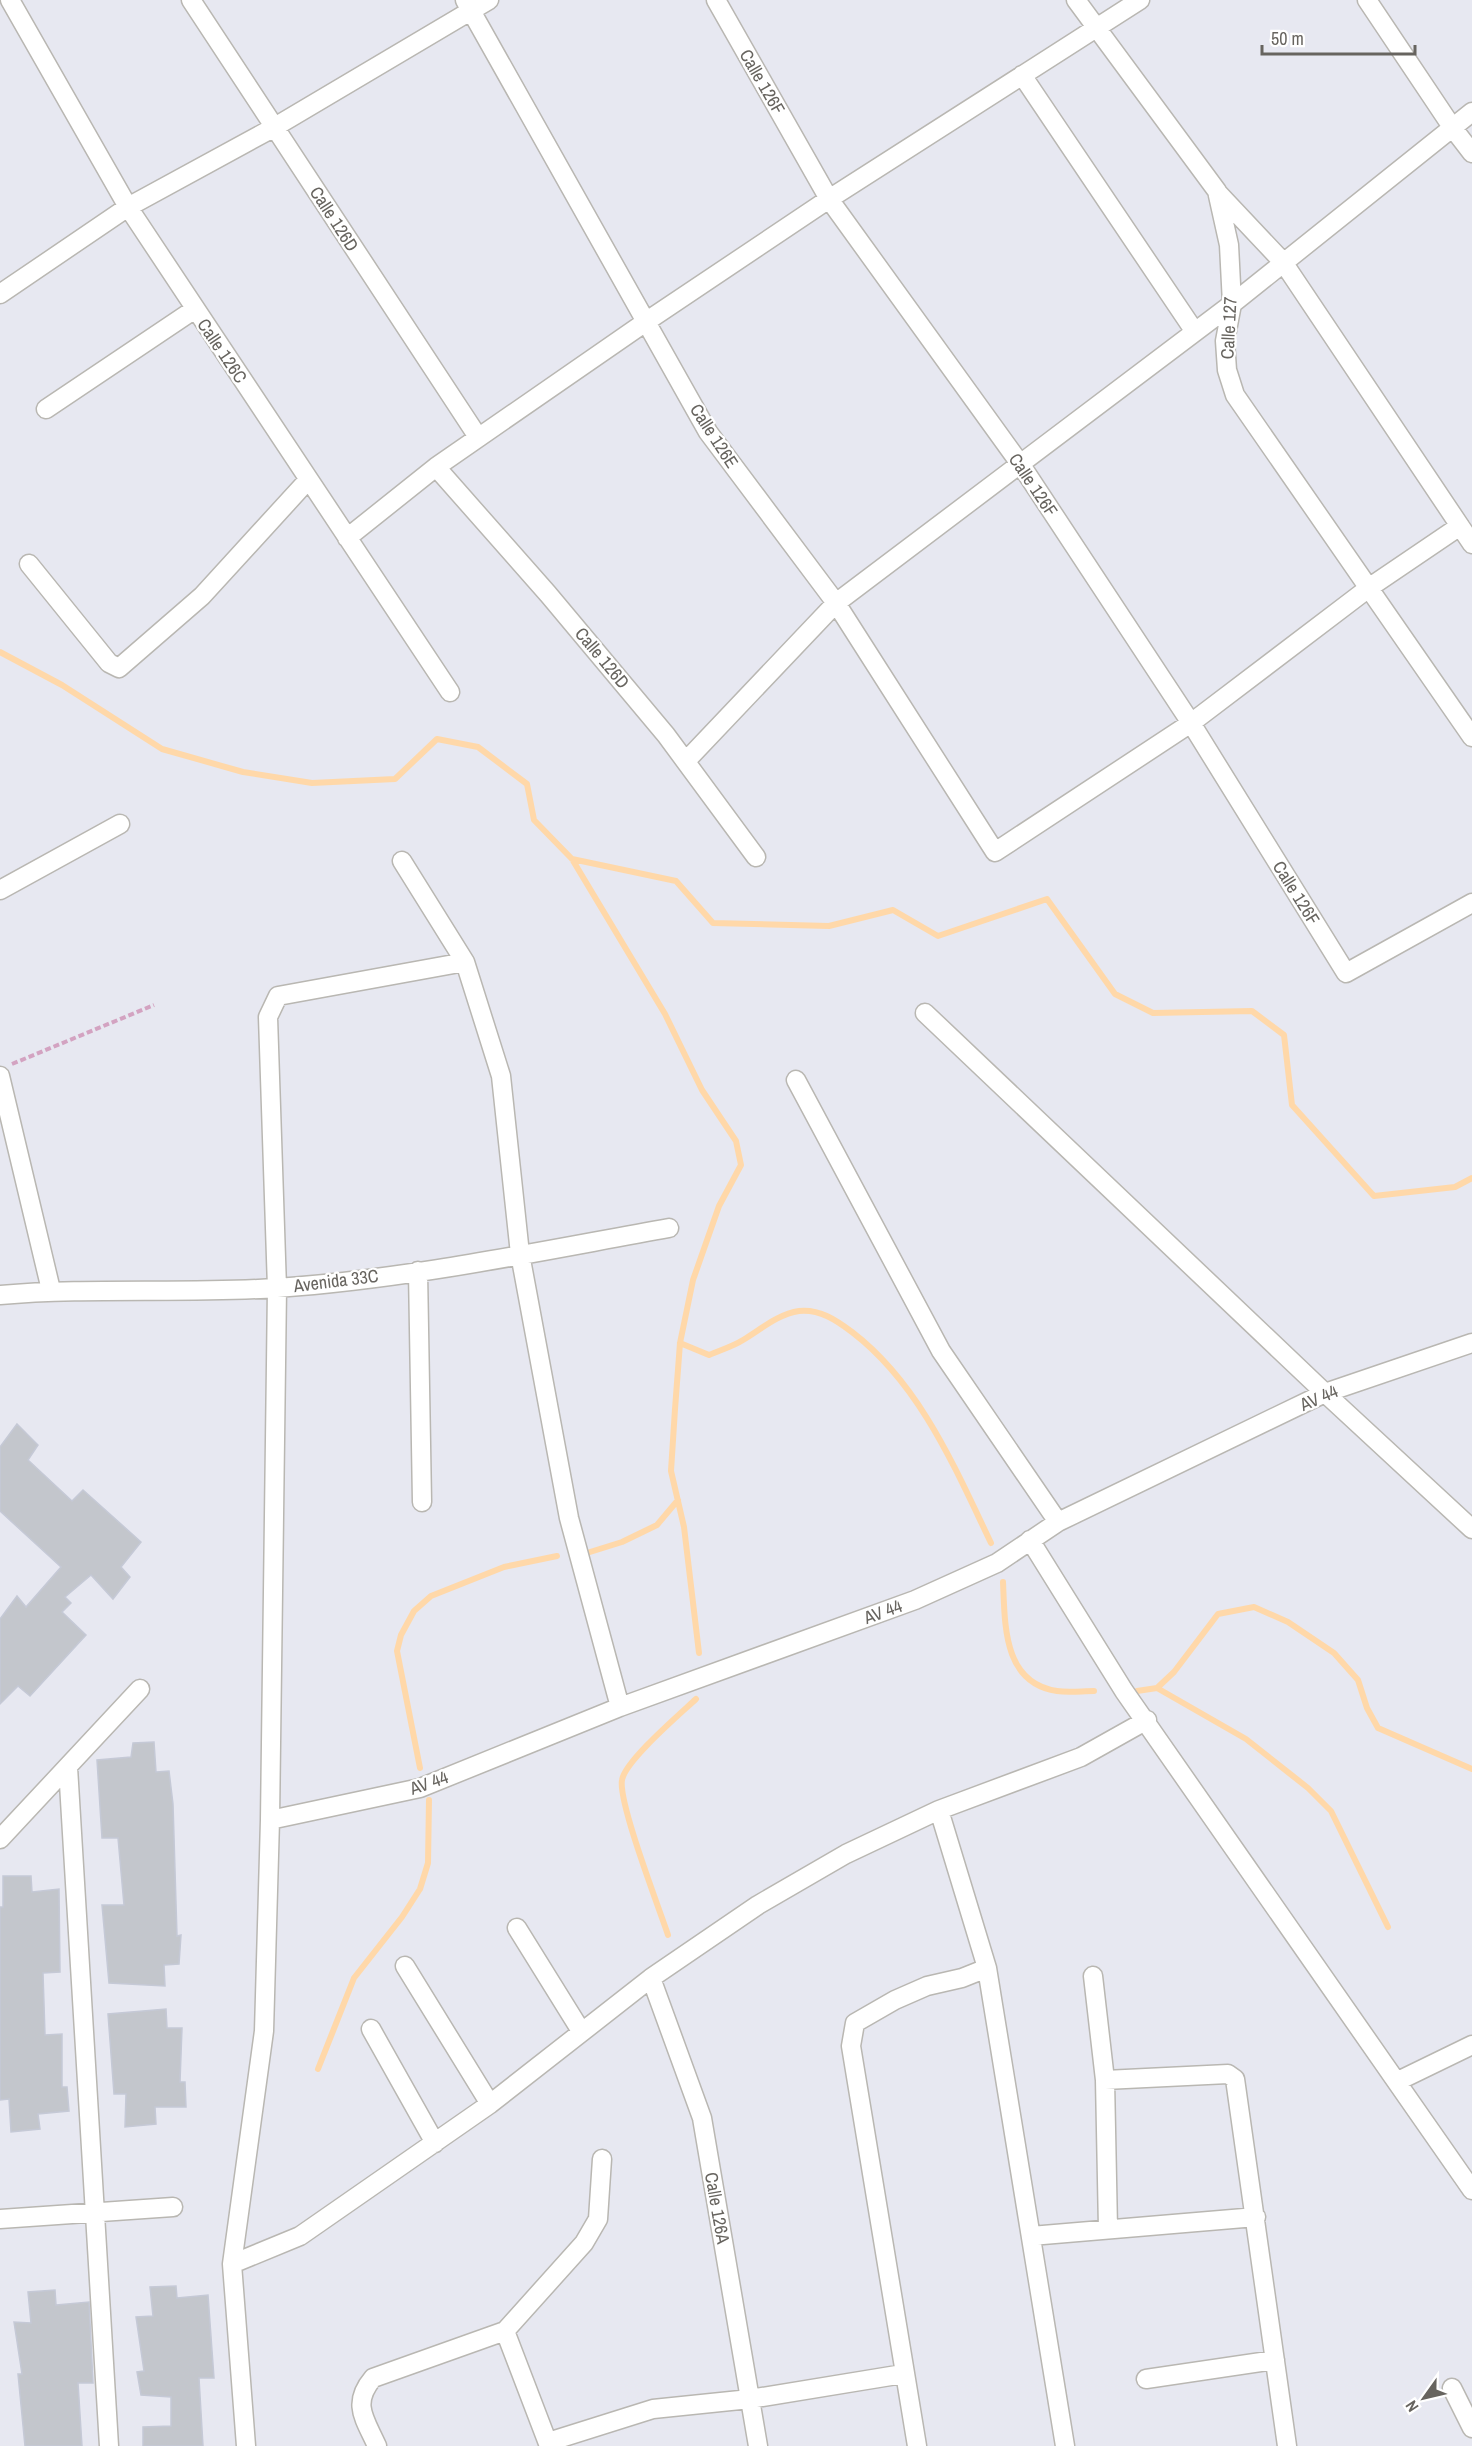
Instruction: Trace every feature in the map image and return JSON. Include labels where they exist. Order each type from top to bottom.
[{"type":"street","name":"Calle 126C","points":[[10,0],[128,207],[450,692]]},
{"type":"street","name":"Calle 126D","points":[[191,0],[478,437]]},
{"type":"street","points":[[0,294],[128,207],[273,128],[469,5],[489,0]]},
{"type":"street","name":"Calle 126F","points":[[716,0],[829,199],[1021,465],[1191,723],[1346,974],[1472,903]]},
{"type":"street","name":"Calle 127","points":[[1076,0],[1216,191],[1229,245],[1233,303],[1225,341],[1227,370],[1235,395],[1472,737]]},
{"type":"street","points":[[347,538],[436,467],[647,321],[829,199],[1140,0]]},
{"type":"street","points":[[1368,0],[1452,127],[1472,153]]},
{"type":"street","name":"Calle 126E","points":[[469,5],[708,432],[836,603],[995,852],[1191,723]]},
{"type":"street","points":[[1022,75],[1195,332]]},
{"type":"street","points":[[686,760],[836,603],[1233,303],[1472,112]]},
{"type":"street","points":[[1216,191],[1283,262],[1472,544]]},
{"type":"street","points":[[46,409],[195,309]]},
{"type":"street","name":"Calle 126D","points":[[436,467],[548,594],[686,760],[756,857]]},
{"type":"street","points":[[29,564],[110,663],[119,669],[201,596],[308,480]]},
{"type":"street","points":[[1191,723],[1370,587],[1460,526]]},
{"type":"street","points":[[0,890],[120,824]]},
{"type":"street","points":[[402,861],[465,962],[501,1076],[520,1254],[570,1518],[620,1707]]},
{"type":"street","points":[[246,2446],[232,2264],[264,2031],[270,1820],[277,1288],[268,1017],[278,996],[465,962]]},
{"type":"street","points":[[926,1013],[1325,1393],[1472,1529]]},
{"type":"street","points":[[5,1070],[51,1290]]},
{"type":"street","points":[[796,1080],[941,1350],[1058,1522]]},
{"type":"street","name":"Avenida 33C","points":[[0,1295],[51,1290],[277,1288],[418,1271],[669,1228]]},
{"type":"street","points":[[418,1271],[422,1502]]},
{"type":"street","name":"AV 44","points":[[270,1820],[420,1788],[620,1707],[915,1600],[997,1563],[1058,1522],[1325,1393],[1472,1343]]},
{"type":"street","points":[[1029,1540],[1124,1691],[1147,1720],[1472,2190]]},
{"type":"street","points":[[0,1839],[140,1689]]},
{"type":"street","points":[[232,2264],[300,2236],[490,2104],[651,1978],[777,1893],[846,1854],[939,1810],[1081,1757],[1147,1720]]},
{"type":"street","points":[[68,1767],[109,2446]]},
{"type":"street","points":[[939,1810],[987,1968],[1065,2446]]},
{"type":"street","points":[[517,1929],[581,2031]]},
{"type":"street","points":[[405,1966],[490,2104]]},
{"type":"street","points":[[917,2446],[903,2374],[851,2046],[855,2023],[895,2000],[927,1986],[962,1978],[987,1968]]},
{"type":"street","points":[[1093,1976],[1105,2080],[1108,2229]]},
{"type":"street","name":"Calle 126A","points":[[651,1978],[702,2118],[758,2446]]},
{"type":"street","points":[[371,2030],[435,2143]]},
{"type":"street","points":[[1398,2081],[1472,2044]]},
{"type":"street","points":[[1105,2080],[1228,2074],[1235,2079],[1287,2446]]},
{"type":"street","points":[[377,2446],[360,2408],[363,2390],[373,2378],[505,2331],[584,2242],[598,2219],[602,2159]]},
{"type":"street","points":[[0,2219],[173,2207]]},
{"type":"street","points":[[1031,2236],[1256,2217]]},
{"type":"street","points":[[505,2331],[548,2444],[653,2409],[750,2399],[903,2374]]},
{"type":"street","points":[[1146,2379],[1275,2360]]},
{"type":"street","points":[[1452,2388],[1472,2428]]},
{"type":"path","points":[[5,1070],[154,1005]]},
{"type":"building","points":[[17,1424],[38,1445],[28,1460],[72,1501],[83,1490],[141,1542],[121,1567],[130,1577],[113,1599],[91,1575],[65,1597],[71,1603],[62,1612],[86,1635],[30,1696],[18,1686],[0,1704],[0,1619],[17,1596],[26,1607],[61,1567],[0,1511],[0,1447]]},
{"type":"building","points":[[154,1742],[156,1772],[169,1771],[173,1804],[177,1936],[181,1935],[179,1964],[164,1965],[165,1986],[109,1983],[102,1905],[124,1905],[118,1838],[102,1838],[97,1760],[131,1757],[133,1743]]},
{"type":"building","points":[[3,1876],[31,1876],[32,1892],[59,1889],[60,1972],[43,1973],[45,2035],[62,2034],[62,2087],[67,2087],[69,2111],[38,2114],[40,2129],[11,2132],[9,2099],[0,2100],[0,1907],[3,1907]]},
{"type":"building","points":[[166,2009],[167,2028],[182,2028],[180,2082],[185,2082],[186,2107],[155,2107],[156,2124],[125,2127],[126,2094],[114,2094],[108,2014]]},
{"type":"building","points":[[176,2286],[177,2298],[208,2295],[214,2378],[199,2378],[203,2446],[143,2446],[143,2427],[171,2426],[171,2397],[141,2395],[137,2372],[144,2371],[136,2317],[153,2316],[150,2287]]},
{"type":"building","points":[[55,2290],[56,2305],[89,2302],[93,2383],[78,2383],[82,2446],[25,2446],[18,2374],[22,2374],[14,2322],[31,2323],[28,2292]]},
{"type":"waterway","points":[[0,652],[62,685],[162,749],[243,772],[312,783],[395,779],[437,739],[478,747],[527,784],[534,820],[572,859],[665,1014],[702,1090],[736,1141],[741,1165],[719,1206],[693,1280],[680,1343],[671,1471],[684,1527],[699,1653]]},
{"type":"waterway","points":[[572,859],[676,881],[713,923],[829,926],[893,910],[938,936],[1047,899],[1115,994],[1153,1013],[1252,1011],[1284,1035],[1292,1105],[1374,1196],[1455,1187],[1472,1178]]},
{"type":"waterway","points":[[680,1343],[709,1355],[739,1342],[777,1319],[799,1311],[821,1314],[840,1323],[876,1353],[916,1402],[949,1457],[991,1543]]},
{"type":"waterway","points":[[590,1552],[622,1542],[657,1525],[678,1500]]},
{"type":"waterway","points":[[420,1768],[397,1651],[401,1635],[414,1611],[431,1596],[504,1567],[557,1556]]},
{"type":"waterway","points":[[1003,1582],[1010,1650],[1026,1677],[1039,1686],[1057,1691],[1094,1691]]},
{"type":"waterway","points":[[1137,1691],[1157,1688],[1174,1672],[1218,1614],[1254,1607],[1288,1622],[1334,1653],[1358,1680],[1367,1708],[1378,1728],[1472,1769]]},
{"type":"waterway","points":[[1157,1688],[1246,1739],[1308,1788],[1331,1811],[1388,1927]]},
{"type":"waterway","points":[[668,1935],[632,1832],[622,1792],[622,1780],[625,1772],[643,1750],[696,1699]]},
{"type":"waterway","points":[[318,2069],[354,1978],[402,1917],[420,1889],[428,1863],[429,1800]]}]
